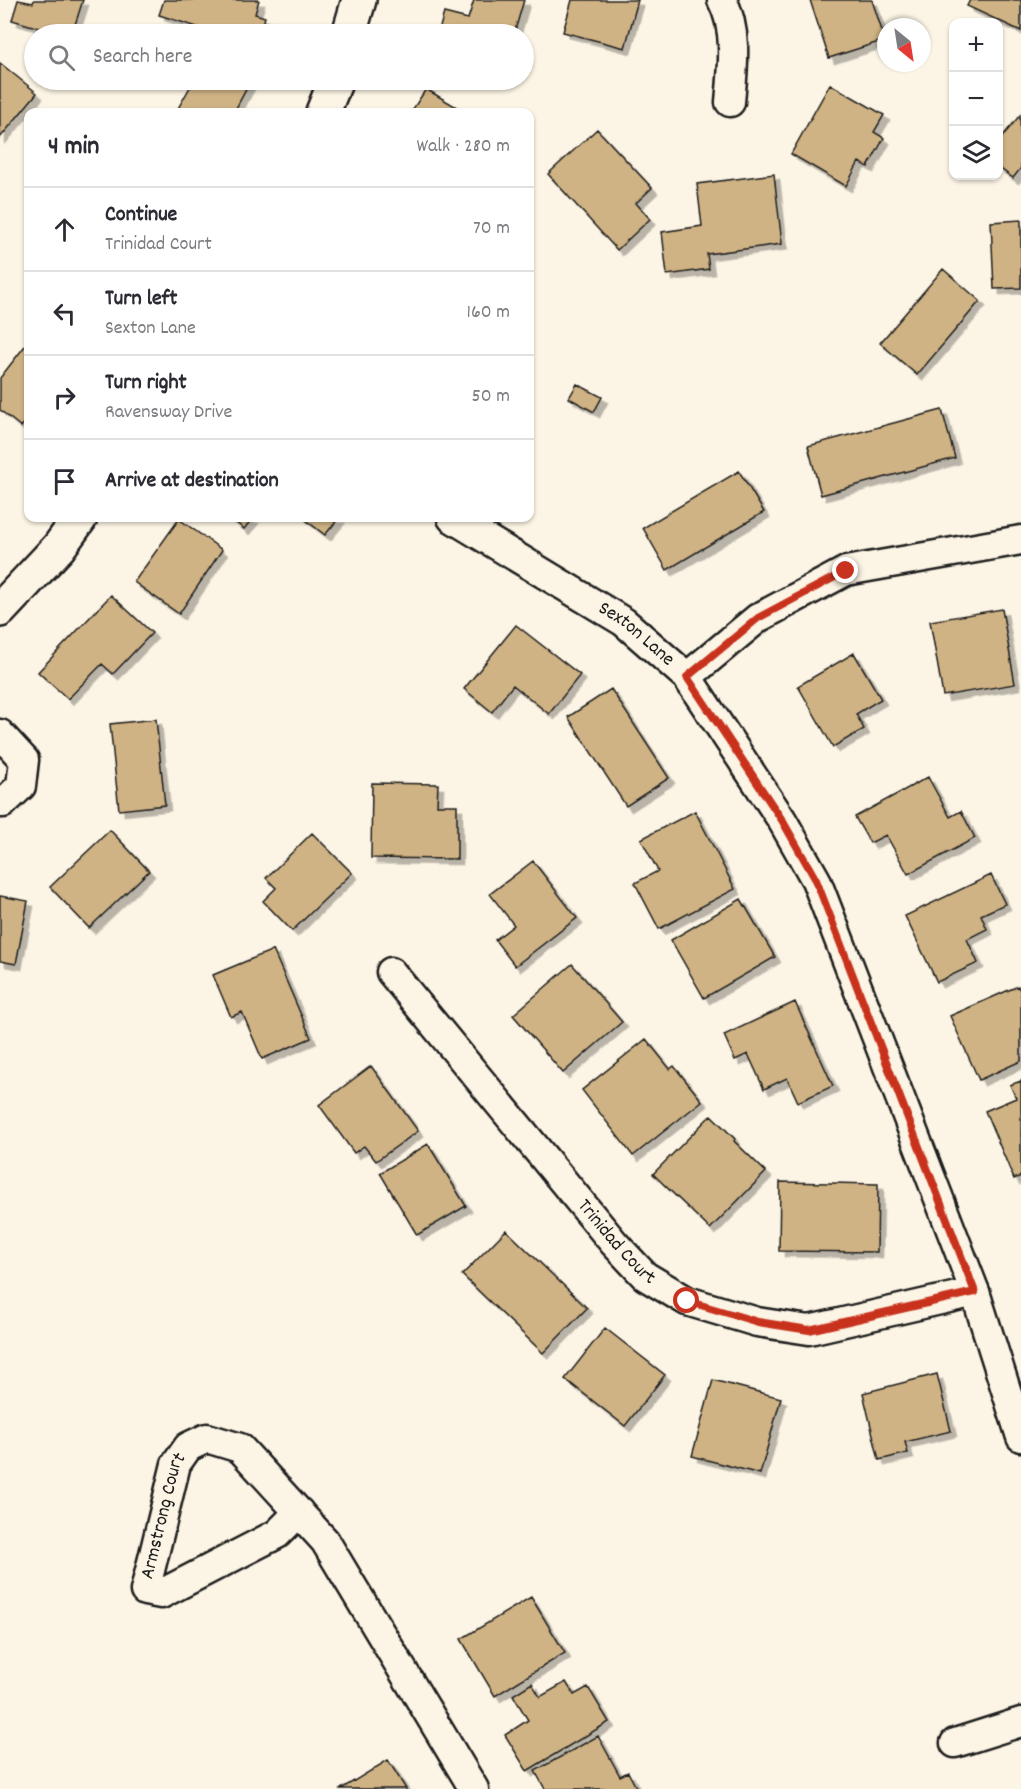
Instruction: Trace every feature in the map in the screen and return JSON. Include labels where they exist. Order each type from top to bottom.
[{"type":"street","points":[[352,24],[359,0]]},
{"type":"street","points":[[722,0],[728,10],[734,51],[730,102]]},
{"type":"street","points":[[325,108],[332,90]]},
{"type":"street","points":[[0,610],[59,548],[77,522]]},
{"type":"street","name":"Sexton Lane","points":[[459,522],[624,622],[687,677],[782,820],[816,880],[975,1292],[1021,1437]]},
{"type":"street","points":[[687,677],[758,618],[846,571],[1021,540]]},
{"type":"street","points":[[0,734],[24,760],[21,786],[3,803],[0,803]]},
{"type":"street","name":"Trinidad Court","points":[[391,972],[614,1243],[645,1276],[687,1301],[758,1322],[809,1330],[975,1292]]},
{"type":"street","name":"Armstrong Court","points":[[299,1512],[277,1534],[161,1594],[145,1591],[176,1464],[188,1447],[207,1438],[240,1448],[299,1512],[325,1541],[474,1789]]},
{"type":"street","points":[[955,1743],[1021,1722]]},
{"type":"building","points":[[18,0],[33,3],[34,0],[83,0],[75,24],[26,24],[12,20]]},
{"type":"building","points":[[164,0],[259,0],[255,14],[265,17],[263,24],[187,24],[159,15]]},
{"type":"building","points":[[474,0],[524,0],[517,24],[441,24],[444,13],[468,19]]},
{"type":"building","points":[[572,0],[638,0],[625,48],[563,32]]},
{"type":"building","points":[[810,0],[872,0],[878,18],[877,43],[829,58]]},
{"type":"building","points":[[970,0],[1021,0],[1021,31],[1003,23],[1003,18],[993,18],[967,6]]},
{"type":"building","points":[[0,63],[24,82],[24,90],[33,90],[37,93],[0,138]]},
{"type":"building","points":[[830,84],[884,115],[874,132],[884,138],[868,167],[859,162],[846,186],[791,154]]},
{"type":"building","points":[[188,90],[246,90],[236,108],[178,108]]},
{"type":"building","points":[[425,90],[428,90],[458,108],[414,108]]},
{"type":"building","points":[[1020,115],[1021,168],[1013,178],[1003,171],[1003,136]]},
{"type":"building","points":[[597,129],[652,188],[636,203],[650,219],[617,250],[548,174]]},
{"type":"building","points":[[774,174],[782,244],[707,254],[709,269],[667,275],[662,232],[702,226],[697,184]]},
{"type":"building","points":[[1021,220],[1021,288],[994,289],[991,222]]},
{"type":"building","points":[[943,269],[980,301],[917,375],[880,343]]},
{"type":"building","points":[[24,347],[24,423],[21,427],[0,410],[0,378]]},
{"type":"building","points":[[577,384],[602,397],[594,412],[569,398]]},
{"type":"building","points":[[942,410],[955,458],[821,495],[808,446]]},
{"type":"building","points":[[739,471],[764,512],[667,570],[643,528]]},
{"type":"building","points":[[177,522],[183,522],[222,550],[179,614],[134,582]]},
{"type":"building","points":[[235,522],[250,522],[244,529]]},
{"type":"building","points":[[308,522],[336,522],[325,535]]},
{"type":"building","points":[[111,595],[152,633],[113,674],[102,664],[68,699],[38,672]]},
{"type":"building","points":[[1002,609],[1015,684],[943,696],[930,621]]},
{"type":"building","points":[[516,625],[580,675],[549,714],[513,685],[492,712],[464,689]]},
{"type":"building","points":[[854,653],[881,699],[856,714],[864,729],[833,747],[798,686]]},
{"type":"building","points":[[611,689],[669,778],[626,806],[568,717]]},
{"type":"building","points":[[156,719],[165,805],[119,810],[110,724]]},
{"type":"building","points":[[928,777],[950,817],[961,811],[975,838],[908,874],[886,835],[870,843],[855,817]]},
{"type":"building","points":[[372,783],[438,784],[437,805],[457,805],[457,859],[371,858]]},
{"type":"building","points":[[695,811],[735,889],[659,929],[635,883],[658,871],[641,839]]},
{"type":"building","points":[[110,830],[149,871],[89,928],[50,887]]},
{"type":"building","points":[[312,833],[352,873],[292,931],[263,901],[276,888],[266,878]]},
{"type":"building","points":[[533,861],[577,918],[515,966],[495,940],[514,925],[490,894]]},
{"type":"building","points":[[991,875],[1005,904],[981,915],[987,929],[967,939],[978,963],[937,982],[905,916]]},
{"type":"building","points":[[0,896],[28,901],[16,964],[0,961]]},
{"type":"building","points":[[741,899],[775,957],[704,998],[671,940]]},
{"type":"building","points":[[273,950],[311,1038],[262,1059],[242,1012],[231,1017],[213,975]]},
{"type":"building","points":[[572,964],[622,1022],[563,1073],[513,1015]]},
{"type":"building","points":[[1018,986],[1021,993],[1021,1061],[979,1080],[950,1016]]},
{"type":"building","points":[[795,1002],[833,1086],[798,1102],[787,1078],[764,1089],[748,1054],[735,1060],[724,1035]]},
{"type":"building","points":[[646,1039],[670,1069],[674,1066],[702,1101],[633,1156],[582,1090]]},
{"type":"building","points":[[371,1066],[418,1131],[376,1161],[364,1146],[354,1153],[319,1105]]},
{"type":"building","points":[[1021,1081],[1021,1176],[1014,1179],[985,1111],[1016,1098],[1010,1085]]},
{"type":"building","points":[[711,1115],[766,1172],[710,1229],[653,1174]]},
{"type":"building","points":[[428,1144],[466,1206],[417,1235],[380,1173]]},
{"type":"building","points":[[780,1182],[878,1184],[877,1252],[779,1251]]},
{"type":"building","points":[[506,1230],[587,1308],[543,1353],[462,1275]]},
{"type":"building","points":[[605,1328],[665,1375],[625,1426],[565,1379]]},
{"type":"building","points":[[937,1374],[951,1431],[905,1442],[908,1453],[879,1460],[863,1393]]},
{"type":"building","points":[[713,1380],[781,1398],[760,1474],[692,1456]]},
{"type":"building","points":[[531,1597],[565,1653],[495,1696],[461,1639]]},
{"type":"building","points":[[566,1682],[574,1695],[588,1687],[609,1722],[527,1771],[505,1735],[528,1720],[513,1695],[532,1683],[540,1697]]},
{"type":"building","points":[[598,1736],[620,1776],[628,1772],[637,1789],[545,1789],[535,1771]]},
{"type":"building","points":[[388,1760],[406,1789],[341,1789]]},
{"type":"route","points":[[687,1301],[758,1322],[809,1330],[975,1292],[816,880],[782,820],[687,677],[758,618],[846,571]]}]
